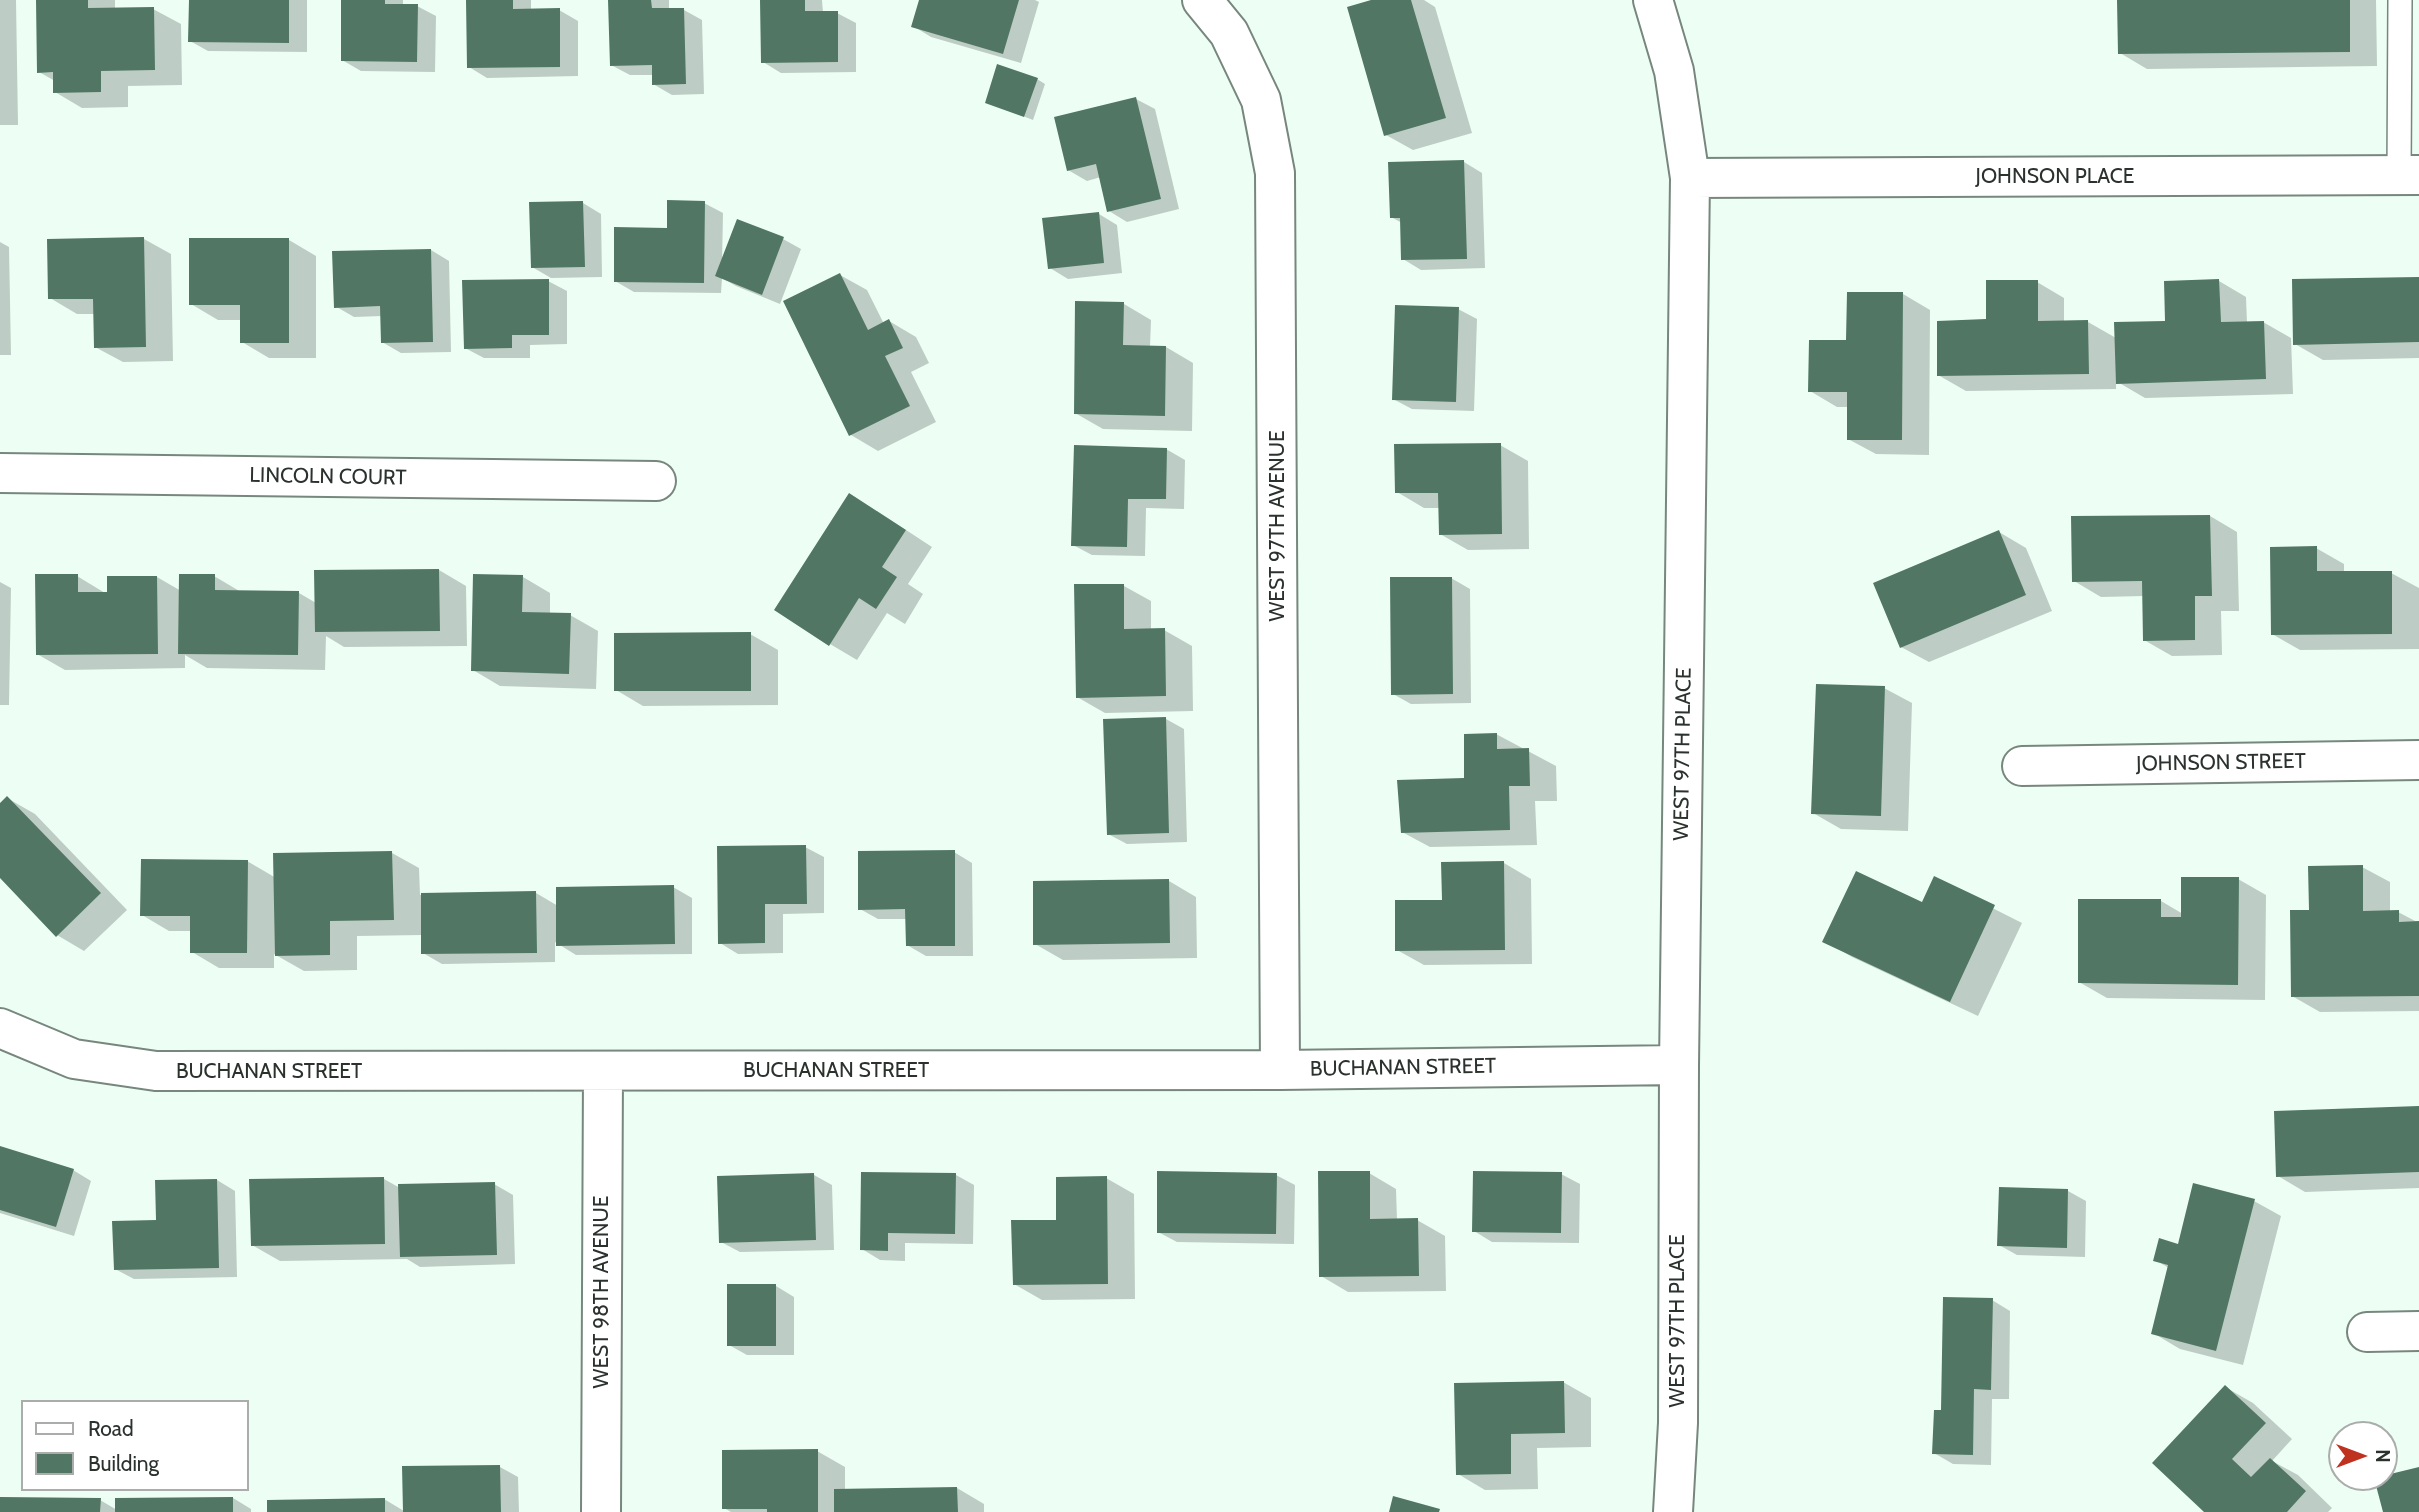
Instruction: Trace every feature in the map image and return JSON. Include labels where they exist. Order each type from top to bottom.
[{"type":"street","name":"WEST 97TH AVENUE","points":[[1202,0],[1229,33],[1261,100],[1275,173],[1280,1070]]},
{"type":"street","name":"WEST 97TH PLACE","points":[[1653,0],[1674,71],[1690,178],[1679,1065],[1678,1423],[1673,1512]]},
{"type":"street","name":"JOHNSON PLACE","points":[[1690,178],[2409,175]]},
{"type":"street","name":"LINCOLN COURT","points":[[0,473],[656,481]]},
{"type":"street","name":"JOHNSON STREET","points":[[2022,766],[2419,760]]},
{"type":"street","name":"BUCHANAN STREET","points":[[0,1028],[74,1059],[156,1071],[1280,1070],[1679,1065]]},
{"type":"street","name":"WEST 98TH AVENUE","points":[[601,1512],[603,1072]]},
{"type":"street","points":[[2367,1332],[2419,1331]]},
{"type":"lane","points":[[2400,0],[2409,175]]},
{"type":"building","points":[[36,0],[88,0],[88,8],[154,7],[155,70],[101,71],[101,92],[53,93],[53,72],[37,73]]},
{"type":"building","points":[[189,0],[289,0],[289,43],[188,42]]},
{"type":"building","points":[[341,0],[385,0],[385,4],[418,4],[417,62],[341,61]]},
{"type":"building","points":[[466,0],[513,0],[513,9],[560,8],[560,67],[467,68]]},
{"type":"building","points":[[608,0],[651,0],[652,8],[684,8],[686,84],[652,85],[652,65],[610,66]]},
{"type":"building","points":[[760,0],[805,0],[805,11],[838,11],[838,62],[761,63]]},
{"type":"building","points":[[919,0],[1019,0],[1003,54],[911,27]]},
{"type":"building","points":[[1371,0],[1411,0],[1446,118],[1384,136],[1347,7]]},
{"type":"building","points":[[2117,0],[2350,0],[2350,52],[2118,54]]},
{"type":"building","points":[[997,64],[1038,78],[1024,117],[985,103]]},
{"type":"building","points":[[1136,97],[1161,199],[1107,212],[1096,164],[1067,171],[1054,117]]},
{"type":"building","points":[[1464,160],[1467,259],[1401,260],[1400,218],[1390,218],[1388,162]]},
{"type":"building","points":[[667,200],[705,201],[704,283],[614,282],[614,227],[667,228]]},
{"type":"building","points":[[583,201],[585,267],[531,268],[529,202]]},
{"type":"building","points":[[1099,212],[1104,263],[1048,269],[1042,218]]},
{"type":"building","points":[[737,219],[784,237],[762,295],[715,276]]},
{"type":"building","points":[[144,237],[146,347],[94,348],[93,299],[48,299],[47,239]]},
{"type":"building","points":[[189,238],[289,238],[289,343],[240,343],[240,305],[189,305]]},
{"type":"building","points":[[431,249],[433,342],[381,343],[380,306],[334,308],[332,251]]},
{"type":"building","points":[[840,273],[868,330],[889,319],[903,348],[885,356],[910,406],[849,436],[783,301]]},
{"type":"building","points":[[2419,277],[2419,342],[2293,345],[2292,279]]},
{"type":"building","points":[[549,279],[549,335],[512,335],[512,348],[464,349],[462,280]]},
{"type":"building","points":[[2219,279],[2221,322],[2264,321],[2266,379],[2116,384],[2114,322],[2165,321],[2164,281]]},
{"type":"building","points":[[1986,280],[2038,280],[2038,321],[2088,320],[2089,374],[1937,376],[1937,321],[1986,319]]},
{"type":"building","points":[[1847,292],[1903,292],[1902,440],[1847,440],[1847,392],[1808,392],[1809,340],[1846,340]]},
{"type":"building","points":[[1075,301],[1124,302],[1123,345],[1166,346],[1165,416],[1074,414]]},
{"type":"building","points":[[1395,305],[1459,307],[1456,402],[1392,400]]},
{"type":"building","points":[[1501,443],[1502,534],[1439,535],[1438,493],[1395,493],[1394,444]]},
{"type":"building","points":[[1074,445],[1167,448],[1166,499],[1128,499],[1127,547],[1071,546]]},
{"type":"building","points":[[849,493],[906,530],[882,567],[897,577],[876,609],[859,598],[829,646],[774,610]]},
{"type":"building","points":[[2210,515],[2212,596],[2195,596],[2195,640],[2143,641],[2142,581],[2072,582],[2071,516]]},
{"type":"building","points":[[1999,530],[2026,595],[1900,648],[1873,583]]},
{"type":"building","points":[[2317,546],[2317,571],[2392,571],[2392,634],[2271,635],[2270,547]]},
{"type":"building","points":[[439,569],[440,631],[315,632],[314,570]]},
{"type":"building","points":[[35,574],[78,574],[78,592],[107,592],[107,576],[157,576],[158,654],[36,655]]},
{"type":"building","points":[[179,574],[215,574],[215,590],[299,591],[298,655],[178,654]]},
{"type":"building","points":[[473,574],[523,575],[522,612],[571,613],[569,674],[471,671]]},
{"type":"building","points":[[1390,577],[1452,577],[1453,694],[1391,695]]},
{"type":"building","points":[[1074,584],[1124,584],[1124,629],[1165,628],[1166,696],[1076,698]]},
{"type":"building","points":[[751,632],[751,691],[614,691],[614,633]]},
{"type":"building","points":[[1816,684],[1885,686],[1881,816],[1811,814]]},
{"type":"building","points":[[1166,717],[1169,833],[1107,835],[1103,719]]},
{"type":"building","points":[[1497,733],[1497,749],[1529,748],[1530,786],[1509,786],[1510,830],[1401,833],[1397,780],[1464,778],[1464,734]]},
{"type":"building","points":[[7,796],[101,893],[56,937],[0,878],[0,803]]},
{"type":"building","points":[[806,845],[807,904],[765,904],[765,943],[718,944],[717,846]]},
{"type":"building","points":[[955,850],[955,946],[906,946],[905,909],[858,910],[858,851]]},
{"type":"building","points":[[392,851],[394,920],[330,921],[330,955],[275,956],[273,853]]},
{"type":"building","points":[[141,859],[248,860],[247,953],[190,953],[190,916],[140,916]]},
{"type":"building","points":[[1504,861],[1505,950],[1395,951],[1395,900],[1442,900],[1441,862]]},
{"type":"building","points":[[2363,865],[2363,911],[2399,910],[2399,922],[2419,921],[2419,996],[2291,997],[2290,910],[2309,910],[2308,866]]},
{"type":"building","points":[[1856,871],[1922,902],[1934,876],[1995,905],[1950,1002],[1822,942]]},
{"type":"building","points":[[2181,877],[2239,877],[2238,985],[2078,983],[2078,899],[2161,899],[2161,917],[2181,917]]},
{"type":"building","points":[[1169,879],[1170,943],[1033,945],[1033,881]]},
{"type":"building","points":[[674,885],[675,944],[556,946],[556,887]]},
{"type":"building","points":[[536,891],[537,953],[421,954],[421,893]]},
{"type":"building","points":[[2419,1106],[2419,1172],[2276,1177],[2274,1111]]},
{"type":"building","points":[[0,1146],[74,1169],[56,1227],[0,1210]]},
{"type":"building","points":[[1157,1171],[1277,1173],[1276,1234],[1157,1233]]},
{"type":"building","points":[[1318,1171],[1370,1171],[1370,1219],[1418,1218],[1419,1276],[1319,1277]]},
{"type":"building","points":[[1473,1171],[1562,1172],[1561,1233],[1472,1232]]},
{"type":"building","points":[[861,1172],[956,1173],[955,1234],[888,1233],[888,1251],[860,1250]]},
{"type":"building","points":[[814,1173],[816,1240],[719,1243],[717,1176]]},
{"type":"building","points":[[1107,1176],[1108,1284],[1013,1285],[1011,1220],[1056,1220],[1056,1177]]},
{"type":"building","points":[[384,1177],[385,1244],[251,1246],[249,1179]]},
{"type":"building","points":[[217,1179],[219,1268],[114,1270],[112,1221],[156,1220],[155,1180]]},
{"type":"building","points":[[495,1182],[497,1255],[400,1257],[398,1184]]},
{"type":"building","points":[[2193,1183],[2255,1199],[2216,1351],[2151,1334],[2168,1265],[2153,1261],[2159,1238],[2178,1244]]},
{"type":"building","points":[[1999,1187],[2068,1189],[2067,1248],[1997,1246]]},
{"type":"building","points":[[727,1284],[776,1284],[776,1346],[727,1346]]},
{"type":"building","points":[[1943,1297],[1993,1298],[1991,1390],[1974,1389],[1973,1455],[1932,1454],[1934,1410],[1941,1410]]},
{"type":"building","points":[[1564,1381],[1565,1433],[1511,1434],[1511,1474],[1456,1475],[1454,1383]]},
{"type":"building","points":[[2225,1385],[2266,1423],[2232,1459],[2251,1477],[2270,1458],[2306,1491],[2287,1512],[2204,1512],[2152,1463]]},
{"type":"building","points":[[818,1449],[818,1512],[722,1509],[722,1450]]},
{"type":"building","points":[[500,1465],[501,1512],[403,1512],[402,1466]]},
{"type":"building","points":[[2419,1467],[2419,1512],[2383,1512],[2377,1491],[2398,1491],[2398,1472]]},
{"type":"building","points":[[957,1487],[958,1512],[834,1512],[834,1489]]},
{"type":"building","points":[[1393,1496],[1440,1509],[1439,1512],[1389,1512]]},
{"type":"building","points":[[0,1497],[101,1498],[100,1512],[0,1512]]},
{"type":"building","points":[[233,1497],[233,1512],[115,1512],[115,1498]]},
{"type":"building","points":[[385,1498],[385,1512],[267,1512],[267,1500]]}]
